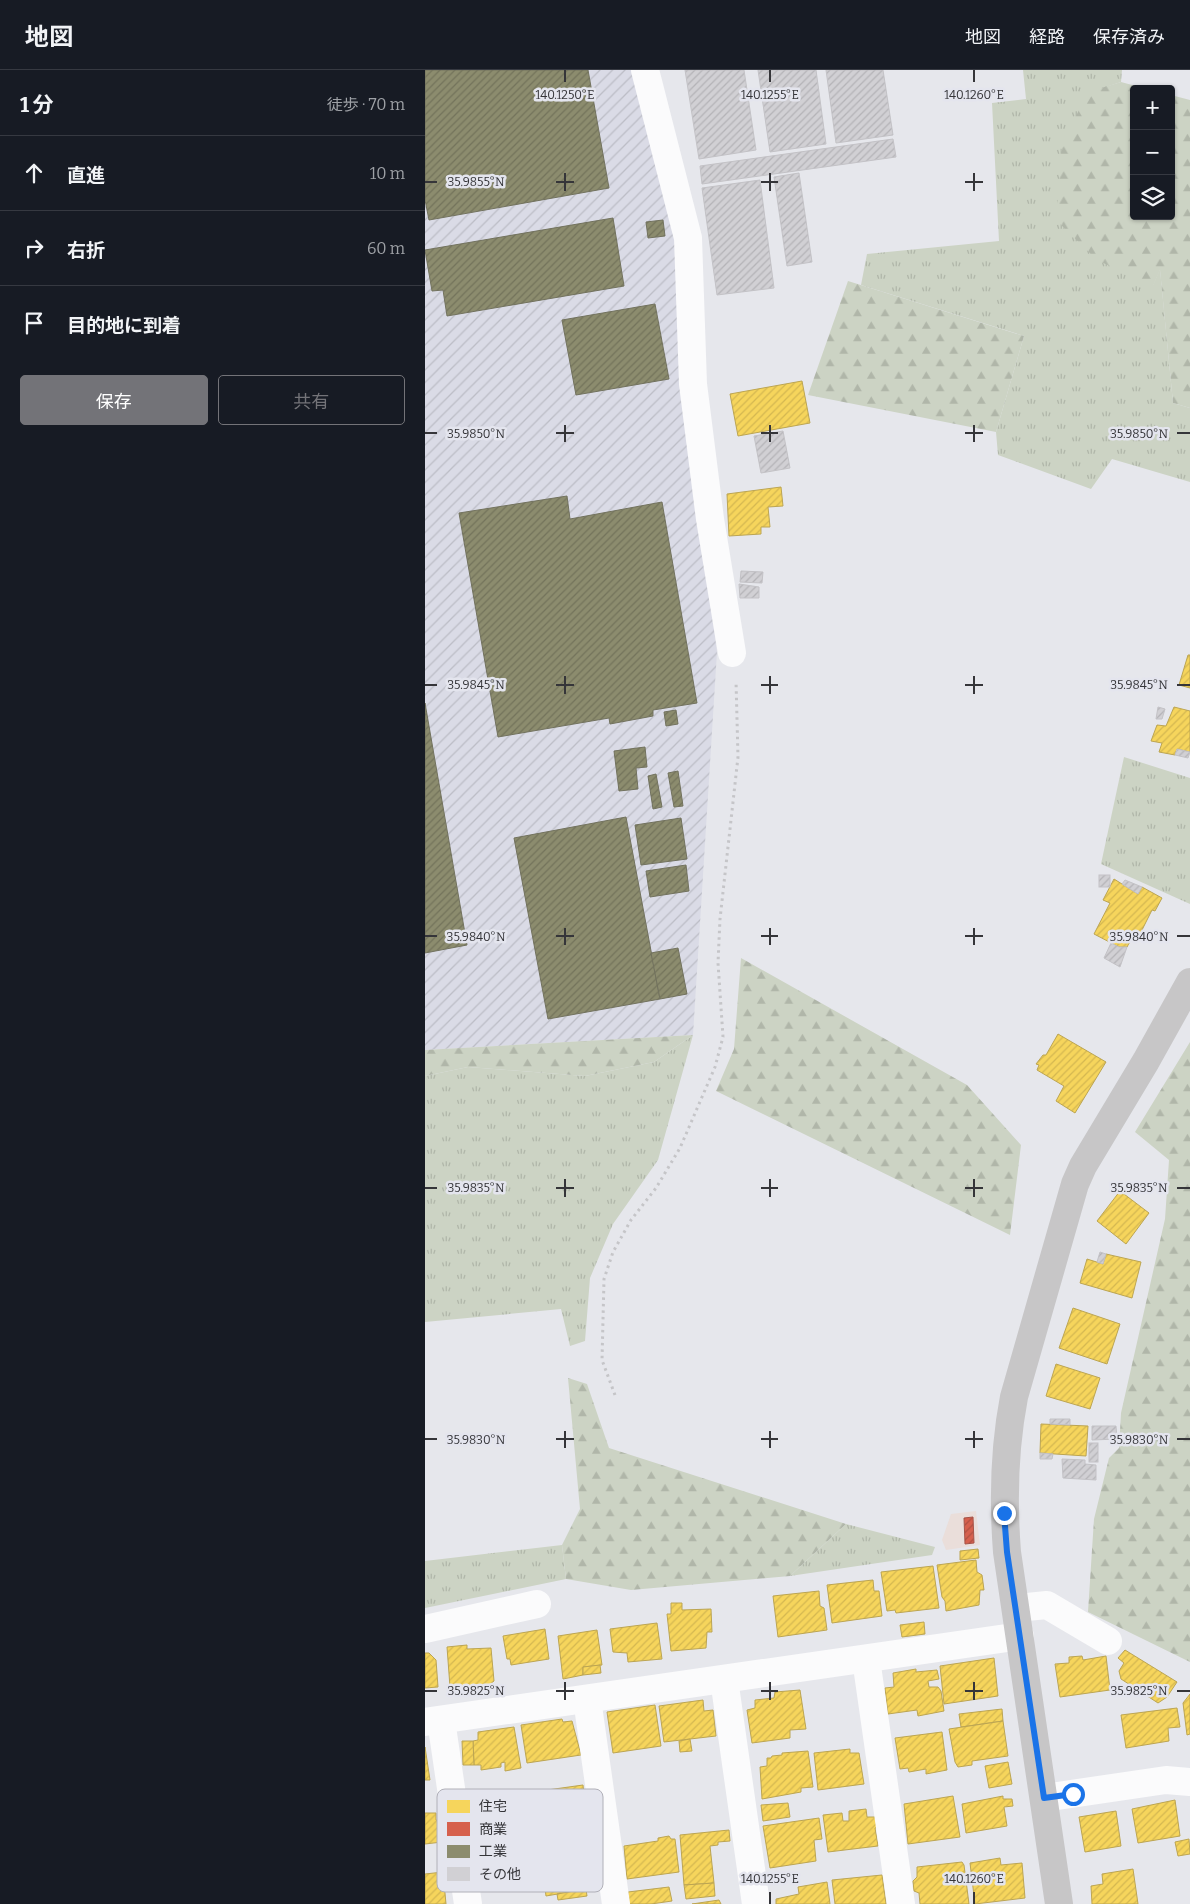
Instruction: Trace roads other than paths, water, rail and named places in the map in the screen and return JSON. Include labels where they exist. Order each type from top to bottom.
[{"type":"street","points":[[645,70],[688,238],[693,384],[710,520],[732,653]]},
{"type":"street","points":[[1059,1904],[1021,1636],[1007,1552],[1004,1474],[1007,1432],[1014,1397],[1069,1202],[1083,1166],[1146,1061],[1190,982]]},
{"type":"street","points":[[425,1629],[537,1604]]},
{"type":"street","points":[[1016,1608],[1047,1605],[1108,1641]]},
{"type":"street","points":[[446,1789],[433,1721],[1021,1636]]},
{"type":"street","points":[[866,1659],[901,1904]]},
{"type":"street","points":[[724,1679],[756,1904]]},
{"type":"street","points":[[587,1699],[600,1789]]},
{"type":"street","points":[[1044,1798],[1166,1780],[1190,1782]]},
{"type":"street","points":[[603,1812],[616,1904]]}]
